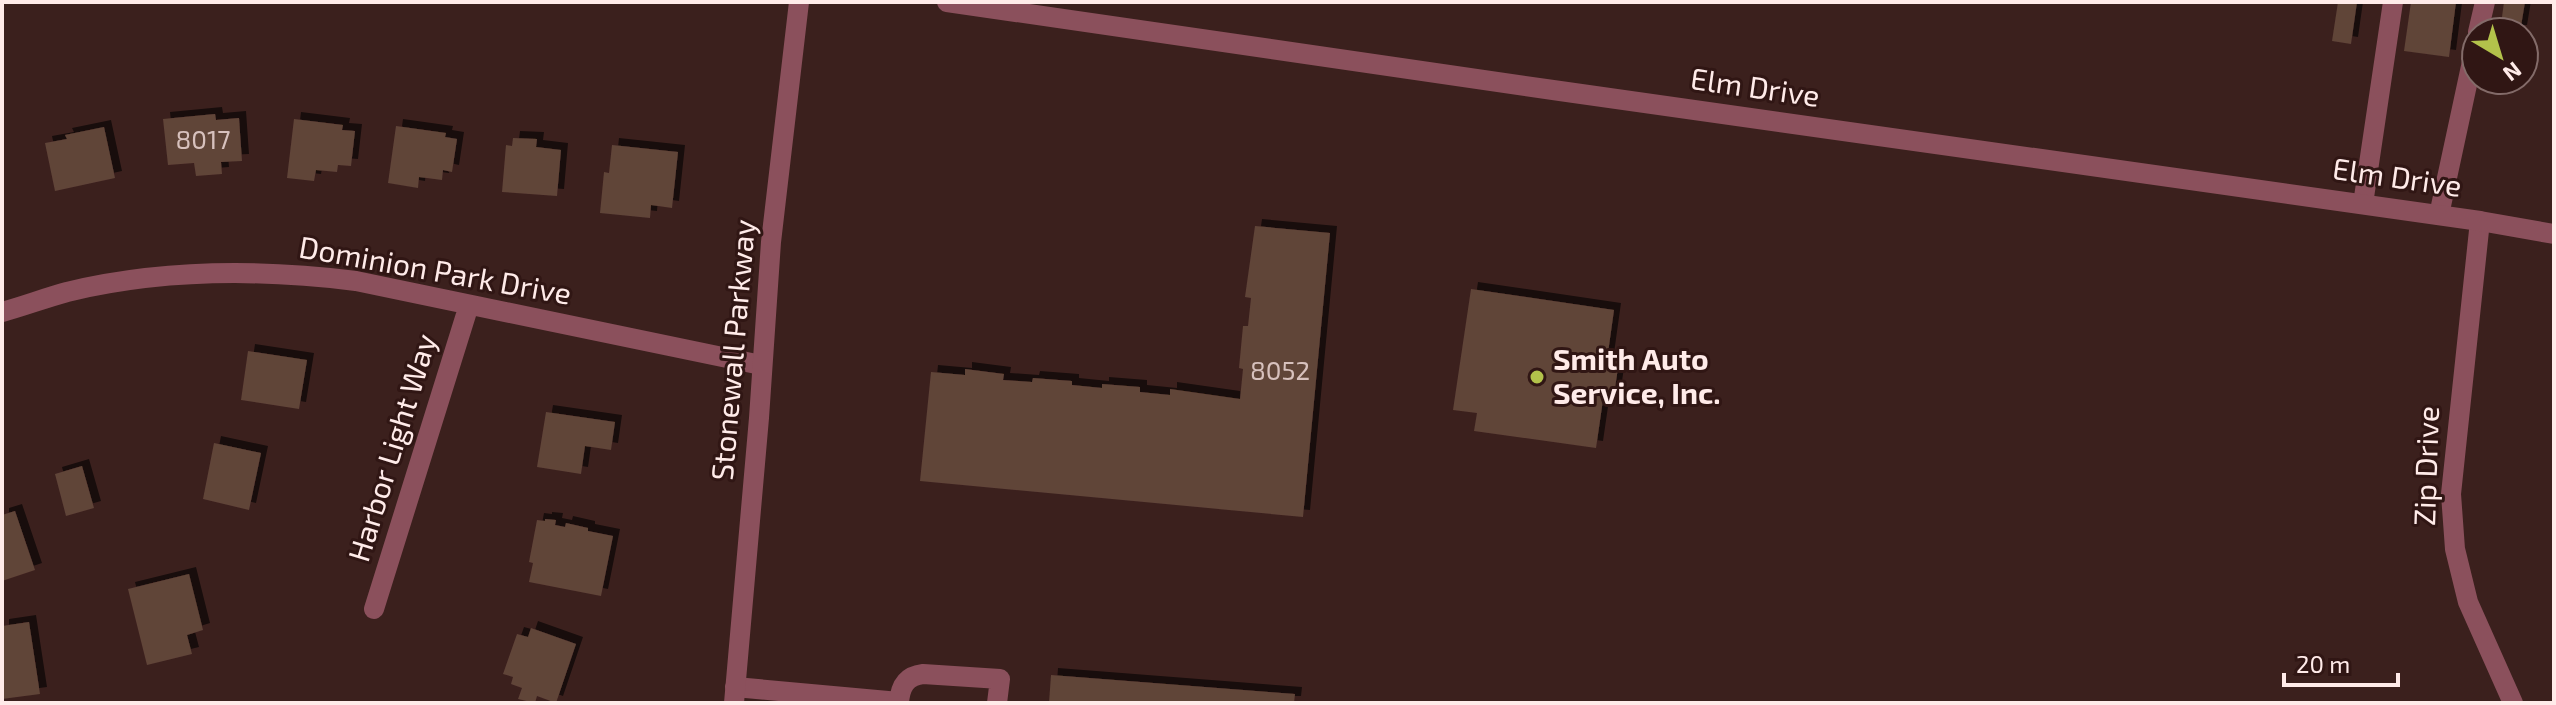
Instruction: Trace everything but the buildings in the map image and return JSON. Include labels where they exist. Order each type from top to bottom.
[{"type":"street","name":"Stonewall Parkway","points":[[734,695],[771,242],[799,2]]},
{"type":"street","name":"Elm Drive","points":[[947,2],[2363,204],[2554,234]]},
{"type":"street","points":[[2363,204],[2393,2]]},
{"type":"street","points":[[2439,215],[2465,96]]},
{"type":"street","name":"Zip Drive","points":[[2480,221],[2455,430],[2451,494],[2455,549],[2468,602],[2513,703]]},
{"type":"street","name":"Dominion Park Drive","points":[[2,312],[67,292],[118,282],[211,272],[292,273],[356,281],[761,365]]},
{"type":"street","name":"Harbor Light Way","points":[[374,609],[469,305]]},
{"type":"street","points":[[734,695],[899,702],[902,685],[913,676],[923,674],[1000,679],[997,703]]},
{"type":"place","name":"Smith Auto Service, Inc.","points":[[1537,377]]}]
